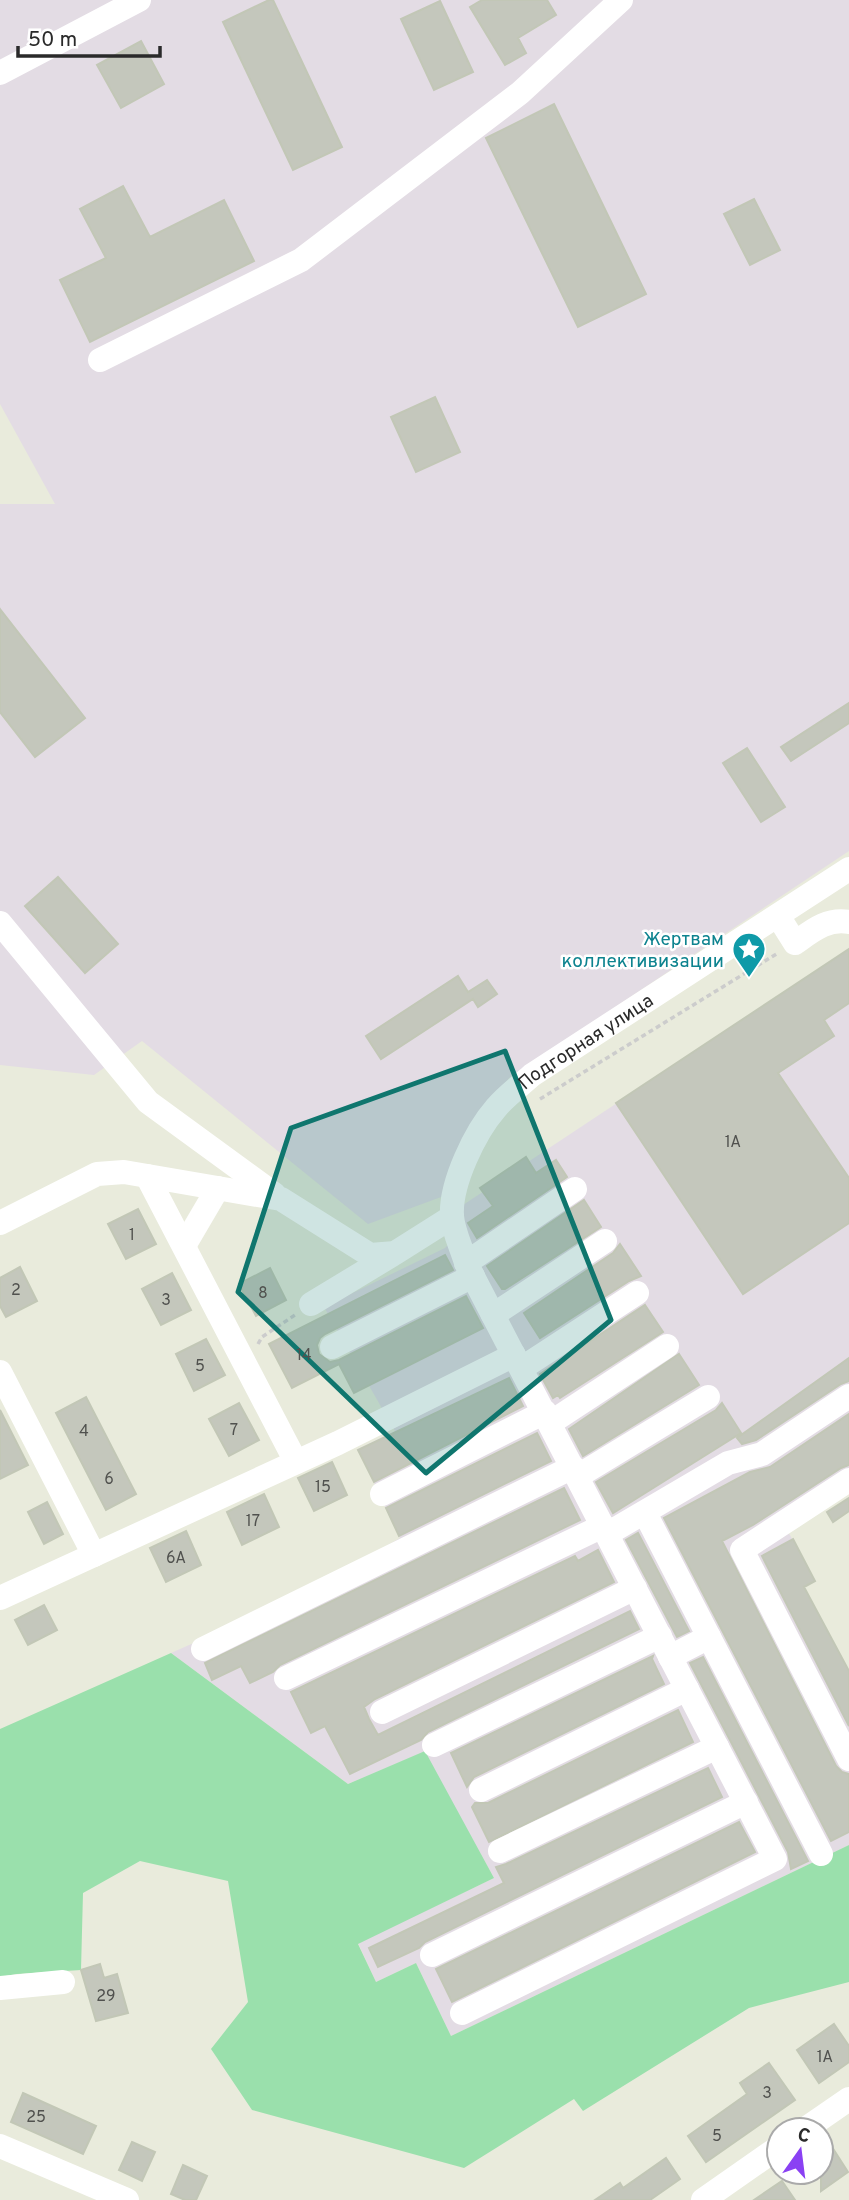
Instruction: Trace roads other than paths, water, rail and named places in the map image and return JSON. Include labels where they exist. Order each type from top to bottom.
[{"type":"street","points":[[0,73],[139,0]]},
{"type":"street","points":[[100,360],[301,260],[520,93],[621,0]]},
{"type":"street","name":"Подгорная улица","points":[[452,1217],[456,1183],[475,1141],[494,1111],[510,1093],[533,1075],[849,869]]},
{"type":"street","points":[[778,916],[795,943],[824,924],[841,920],[849,922]]},
{"type":"street","points":[[1,927],[148,1102],[281,1199],[370,1255],[395,1252]]},
{"type":"street","points":[[0,1223],[97,1174],[124,1172],[281,1199]]},
{"type":"street","points":[[147,1176],[296,1462]]},
{"type":"street","points":[[184,1247],[218,1188]]},
{"type":"street","points":[[332,1347],[470,1269],[575,1189]]},
{"type":"street","points":[[312,1304],[452,1217],[470,1269],[493,1315],[775,1859],[462,2013]]},
{"type":"street","points":[[493,1315],[605,1241]]},
{"type":"street","points":[[0,1598],[518,1362],[638,1293]]},
{"type":"street","points":[[382,1494],[547,1418],[667,1346]]},
{"type":"street","points":[[0,1372],[93,1555]]},
{"type":"street","points":[[286,1678],[645,1513],[728,1463],[762,1454],[849,1396]]},
{"type":"street","points":[[204,1649],[575,1472],[708,1397]]},
{"type":"street","points":[[849,1480],[742,1550],[849,1759]]},
{"type":"street","points":[[645,1513],[821,1854]]},
{"type":"street","points":[[382,1712],[635,1588]]},
{"type":"street","points":[[433,1745],[665,1646],[709,1637]]},
{"type":"street","points":[[481,1790],[687,1689]]},
{"type":"street","points":[[500,1851],[717,1747]]},
{"type":"street","points":[[432,1955],[746,1802]]},
{"type":"street","points":[[0,1988],[63,1983]]},
{"type":"street","points":[[0,2146],[127,2200]]},
{"type":"street","points":[[703,2200],[765,2157]]},
{"type":"place","name":"Жертвам коллективизации","points":[[749,979]]}]
